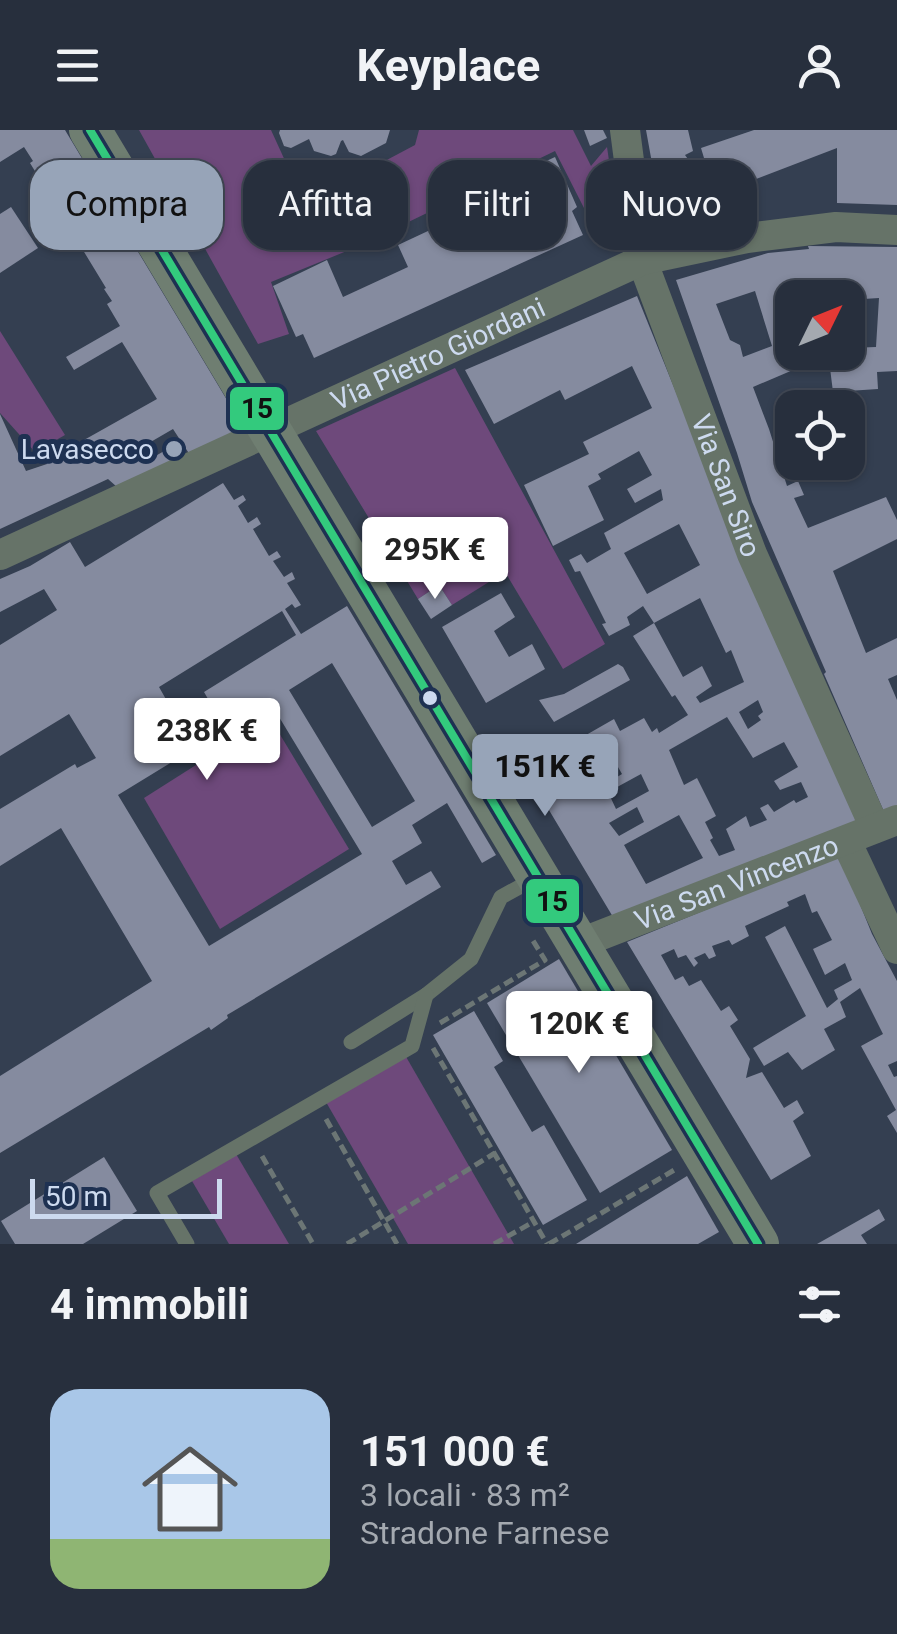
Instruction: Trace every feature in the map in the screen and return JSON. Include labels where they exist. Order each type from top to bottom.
[{"type":"street","points":[[90,130],[270,430],[520,887],[578,944],[758,1244]]},
{"type":"street","name":"Via San Siro","points":[[625,130],[642,260],[752,554],[886,824]]},
{"type":"street","name":"Via Pietro Giordani","points":[[0,555],[642,260],[747,238],[836,226],[897,230]]},
{"type":"street","name":"Via San Vincenzo","points":[[578,944],[886,824]]},
{"type":"street","points":[[846,840],[897,949]]},
{"type":"lane","points":[[351,1042],[426,995],[471,960],[520,887]]},
{"type":"lane","points":[[187,1244],[156,1193],[412,1046],[426,995]]},
{"type":"path","points":[[439,1023],[545,960],[532,939]]},
{"type":"path","points":[[433,1047],[548,1244],[684,1165]]},
{"type":"path","points":[[322,1112],[397,1244]]},
{"type":"path","points":[[258,1149],[313,1244]]},
{"type":"path","points":[[347,1244],[494,1153]]},
{"type":"path","points":[[494,1244],[534,1221]]},
{"type":"shaded area","points":[[139,130],[271,130],[285,160],[243,160],[243,250],[349,250],[271,282],[289,334],[258,344],[206,250],[223,250],[223,160],[156,160]]},
{"type":"shaded area","points":[[419,130],[573,130],[588,160],[585,210],[566,173],[566,160],[560,160],[555,151],[536,160],[428,160],[428,213],[408,222],[408,160],[387,160],[415,145]]},
{"type":"shaded area","points":[[607,147],[609,160],[596,160]]},
{"type":"shaded area","points":[[0,331],[65,435],[35,452],[0,413]]},
{"type":"shaded area","points":[[455,368],[605,644],[563,669],[505,572],[452,605],[439,585],[418,599],[316,431]]},
{"type":"shaded area","points":[[270,718],[349,849],[220,929],[144,798]]},
{"type":"shaded area","points":[[405,1055],[514,1244],[408,1244],[326,1102]]},
{"type":"shaded area","points":[[236,1154],[289,1244],[229,1244],[192,1181]]},
{"type":"building","points":[[0,130],[65,130],[83,160],[32,160],[24,147],[0,162]]},
{"type":"building","points":[[280,130],[390,130],[386,143],[361,156],[349,152],[343,140],[331,156],[314,151],[309,139],[291,148],[284,146]]},
{"type":"building","points":[[584,130],[603,130],[607,138],[590,146]]},
{"type":"building","points":[[646,130],[688,130],[693,151],[685,155],[689,160],[651,160]]},
{"type":"building","points":[[754,130],[897,130],[897,205],[837,203],[837,148],[757,179],[757,160],[697,160],[704,158],[701,148]]},
{"type":"building","points":[[566,182],[577,207],[572,211],[583,235],[566,243]]},
{"type":"building","points":[[11,207],[30,236],[30,250],[35,250],[0,273],[0,214]]},
{"type":"building","points":[[428,231],[428,250],[550,250],[314,358],[303,334],[296,337],[273,286],[327,260],[343,297],[408,267],[400,250],[408,250],[408,240]]},
{"type":"building","points":[[808,246],[897,247],[897,371],[877,372],[878,389],[833,390],[830,370],[865,370],[865,347],[876,347],[879,298],[865,299],[865,280],[775,280],[775,370],[793,370],[753,387],[775,448],[775,480],[785,480],[787,486],[798,481],[804,495],[794,498],[808,528],[886,497],[897,520],[897,539],[833,571],[866,653],[897,638],[897,675],[888,679],[897,700],[897,809],[885,814],[752,502],[676,280],[768,253],[809,249]],"holes":[[[755,291],[772,346],[743,357],[740,345],[730,340],[716,304]]]},
{"type":"building","points":[[83,250],[137,250],[245,430],[190,455],[173,429],[142,447],[150,459],[166,450],[173,462],[117,487],[108,479],[0,529],[0,414],[26,471],[47,464],[44,457],[84,440],[157,399],[122,342],[74,370],[66,357],[120,326],[107,304],[112,301]]},
{"type":"building","points":[[637,296],[701,454],[862,820],[613,917],[525,770],[614,719],[620,731],[644,718],[652,732],[657,728],[659,733],[688,715],[633,636],[654,623],[643,606],[627,617],[630,625],[609,636],[580,571],[575,572],[569,560],[581,554],[587,563],[611,549],[604,533],[663,500],[661,489],[635,503],[627,489],[652,475],[639,451],[598,474],[601,479],[588,486],[604,520],[553,546],[524,485],[589,454],[583,442],[652,408],[632,366],[565,400],[560,390],[494,424],[465,370]],"holes":[[[679,524],[700,565],[647,594],[624,553]],[[700,598],[726,653],[731,650],[744,682],[700,703],[696,697],[712,686],[702,666],[683,677],[654,623]],[[758,700],[763,712],[758,716],[761,720],[748,729],[739,712]],[[727,717],[753,758],[784,742],[798,767],[774,781],[780,790],[801,782],[808,797],[774,812],[768,804],[760,808],[767,820],[750,827],[746,816],[726,829],[735,850],[719,856],[705,822],[716,816],[697,778],[684,785],[669,750]],[[602,739],[622,774],[599,788],[579,752]],[[641,774],[649,791],[616,809],[608,792]],[[637,807],[644,822],[619,836],[609,823]],[[679,815],[703,858],[646,884],[624,845]]]},
{"type":"building","points":[[223,483],[234,500],[243,495],[246,500],[238,506],[248,523],[257,517],[261,524],[253,529],[269,556],[277,551],[281,557],[273,561],[284,577],[292,572],[295,579],[287,583],[301,605],[295,608],[292,604],[285,609],[301,634],[347,606],[496,855],[482,863],[447,803],[412,825],[422,843],[392,861],[406,885],[431,871],[441,887],[227,1015],[211,1030],[209,1027],[0,1153],[0,1076],[152,981],[61,828],[0,866],[0,809],[75,764],[77,768],[96,758],[69,714],[0,756],[0,645],[57,610],[44,589],[0,612],[0,579],[70,542],[85,567]],"holes":[[[282,611],[296,635],[204,692],[215,711],[184,731],[159,687]],[[332,663],[415,801],[372,827],[289,690]],[[270,702],[362,854],[209,946],[118,795]]]},
{"type":"building","points":[[439,585],[452,605],[431,619],[418,599]]},
{"type":"building","points":[[501,593],[515,617],[494,631],[509,657],[532,644],[545,669],[486,703],[442,627]]},
{"type":"building","points":[[618,664],[630,680],[554,722],[539,700],[564,694]]},
{"type":"building","points":[[840,855],[872,934],[897,981],[897,1061],[888,1065],[897,1076],[897,1133],[887,1116],[896,1110],[861,1046],[883,1034],[860,988],[840,1002],[846,1017],[824,1029],[835,1050],[802,1070],[788,1052],[764,1066],[753,1048],[806,1016],[765,937],[785,926],[827,1008],[838,999],[834,990],[852,980],[845,963],[825,975],[813,949],[832,940],[817,911],[812,913],[805,894],[787,902],[789,906],[745,926],[749,936],[732,945],[729,940],[712,946],[716,956],[709,959],[705,953],[694,958],[698,963],[694,967],[686,955],[678,958],[674,949],[661,955],[675,980],[683,976],[689,986],[701,980],[721,1011],[729,1006],[738,1020],[730,1026],[750,1059],[746,1078],[762,1072],[784,1108],[797,1100],[804,1113],[793,1121],[811,1156],[771,1180],[627,942]]},
{"type":"building","points":[[559,959],[672,1150],[600,1193],[487,1003]]},
{"type":"building","points":[[474,1011],[503,1061],[494,1067],[532,1132],[544,1125],[587,1200],[543,1225],[433,1035]]},
{"type":"building","points":[[104,1157],[137,1211],[83,1244],[15,1244],[1,1221]]},
{"type":"building","points":[[687,1176],[719,1232],[698,1244],[576,1244]]},
{"type":"building","points":[[879,1209],[885,1220],[861,1235],[867,1244],[817,1244]]},
{"type":"transit line","name":"15","points":[[90,130],[758,1244]]},
{"type":"place","name":"Lavasecco","points":[[174,449]]}]
